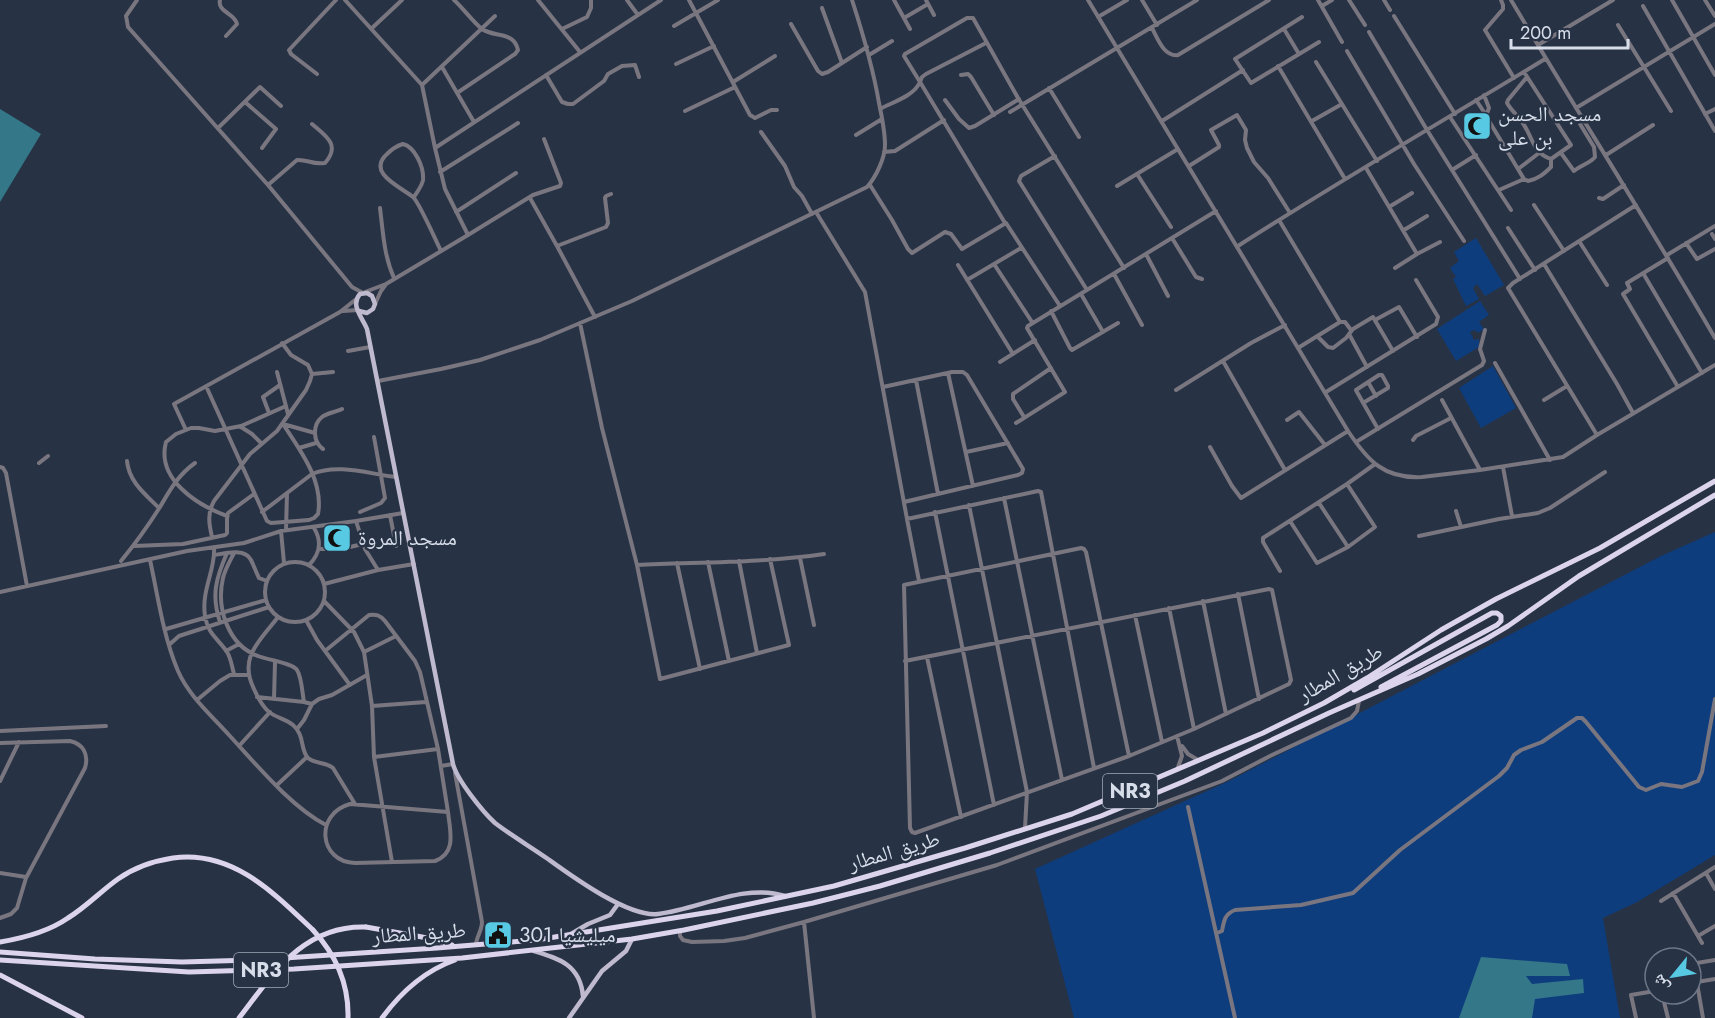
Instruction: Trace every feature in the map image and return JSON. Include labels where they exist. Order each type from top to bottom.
[{"type":"highway","name":"طريق المطار","points":[[0,952],[94,959],[182,962],[254,960],[476,945],[536,940],[681,918],[834,886],[1025,829],[1090,807],[1263,733],[1367,678],[1456,621],[1521,585],[1600,548],[1715,481]]},
{"type":"highway","name":"طريق المطار","points":[[0,960],[189,972],[294,969],[462,958],[632,939],[680,931],[813,903],[880,886],[1101,816],[1181,783],[1331,712],[1418,674],[1508,626],[1579,576],[1715,495]]},
{"type":"highway","points":[[1307,711],[1368,682],[1492,613],[1501,616],[1501,621],[1497,625],[1331,712]]},
{"type":"highway","points":[[0,942],[30,936],[67,919],[118,879],[148,863],[170,858],[198,856],[217,860],[246,873],[284,903],[327,945],[342,974],[347,996],[348,1018]]},
{"type":"highway","points":[[239,1018],[277,968],[299,948],[337,930],[366,927],[460,946]]},
{"type":"highway","points":[[382,1018],[396,999],[415,981],[441,966],[462,958]]},
{"type":"highway","points":[[0,975],[82,1018]]},
{"type":"main road","points":[[367,329],[374,306],[372,296],[363,293],[356,299],[355,305],[367,329],[454,767],[485,813],[495,823],[618,904],[656,914],[736,896],[765,893],[785,896]]},
{"type":"main road","points":[[358,310],[366,313],[374,306]]},
{"type":"main road","points":[[569,935],[610,915],[618,904]]},
{"type":"main road","points":[[569,1018],[602,971],[626,951],[632,939]]},
{"type":"main road","points":[[531,950],[558,958],[567,964],[578,979],[583,996]]},
{"type":"street","points":[[136,0],[126,16],[128,27],[268,185],[352,287],[356,299],[340,312],[174,404],[186,430]]},
{"type":"street","points":[[220,0],[220,8],[237,21],[226,36]]},
{"type":"street","points":[[317,74],[289,50],[336,0]]},
{"type":"street","points":[[371,29],[402,0]]},
{"type":"street","points":[[454,0],[482,29],[511,37],[518,51],[457,93]]},
{"type":"street","points":[[538,0],[580,52]]},
{"type":"street","points":[[562,30],[587,17],[591,8],[591,0]]},
{"type":"street","points":[[627,0],[638,15]]},
{"type":"street","points":[[435,148],[661,0]]},
{"type":"street","points":[[690,0],[752,117],[777,110]]},
{"type":"street","points":[[674,26],[718,0]]},
{"type":"street","points":[[378,381],[490,357],[540,340],[632,301],[870,185],[884,152],[885,140],[869,55],[852,0]]},
{"type":"street","points":[[894,0],[910,29]]},
{"type":"street","points":[[1088,0],[1348,431],[1367,456],[1390,474],[1422,477],[1563,457],[1715,365]]},
{"type":"street","points":[[1098,17],[1127,0]]},
{"type":"street","points":[[1142,0],[1157,25]]},
{"type":"street","points":[[1152,28],[1167,54],[1178,56],[1269,0]]},
{"type":"street","points":[[1318,0],[1342,42]]},
{"type":"street","points":[[1322,6],[1332,0]]},
{"type":"street","points":[[1349,0],[1365,25]]},
{"type":"street","points":[[1384,0],[1390,10]]},
{"type":"street","points":[[1501,0],[1503,9],[1485,30],[1514,78]]},
{"type":"street","points":[[1511,0],[1715,338]]},
{"type":"street","points":[[1538,45],[1613,0]]},
{"type":"street","points":[[1672,0],[1715,75]]},
{"type":"street","points":[[1705,0],[1715,16]]},
{"type":"street","points":[[348,1],[422,85],[445,189],[468,235]]},
{"type":"street","points":[[1010,111],[1195,1]]},
{"type":"street","points":[[904,18],[927,2],[934,15]]},
{"type":"street","points":[[1642,6],[1715,132]]},
{"type":"street","points":[[822,8],[842,63]]},
{"type":"street","points":[[422,85],[495,16]]},
{"type":"street","points":[[1394,16],[1511,210]]},
{"type":"street","points":[[1302,17],[1235,59],[1251,83],[1319,42]]},
{"type":"street","points":[[1060,306],[1021,248],[904,55],[967,18],[973,18],[1022,104],[1124,268]]},
{"type":"street","points":[[792,24],[820,73],[828,72],[867,47]]},
{"type":"street","points":[[1576,108],[1715,24]]},
{"type":"street","points":[[1618,26],[1671,111]]},
{"type":"street","points":[[1283,28],[1299,54]]},
{"type":"street","points":[[1370,32],[1427,130],[1520,279]]},
{"type":"street","points":[[869,55],[892,41]]},
{"type":"street","points":[[880,109],[914,91],[926,74],[986,44]]},
{"type":"street","points":[[676,64],[714,46]]},
{"type":"street","points":[[1347,51],[1464,241]]},
{"type":"street","points":[[686,111],[734,85],[775,56]]},
{"type":"street","points":[[1238,246],[1545,59]]},
{"type":"street","points":[[1316,62],[1377,161]]},
{"type":"street","points":[[546,75],[562,102],[568,104],[579,101],[604,81],[608,74],[622,66],[635,65],[639,76]]},
{"type":"street","points":[[1278,66],[1345,179]]},
{"type":"street","points":[[442,67],[474,122]]},
{"type":"street","points":[[1162,121],[1243,70]]},
{"type":"street","points":[[1524,72],[1571,145],[1551,159]]},
{"type":"street","points":[[961,75],[970,75],[994,115]]},
{"type":"street","points":[[1527,77],[1507,103],[1524,124],[1530,139],[1540,153],[1551,159]]},
{"type":"street","points":[[218,128],[260,87],[281,106]]},
{"type":"street","points":[[1049,88],[1079,137]]},
{"type":"street","points":[[1484,95],[1489,108],[1486,116]]},
{"type":"street","points":[[945,100],[969,128],[1019,99]]},
{"type":"street","points":[[1476,100],[1524,179]]},
{"type":"street","points":[[245,102],[276,129],[262,148]]},
{"type":"street","points":[[1312,121],[1342,104]]},
{"type":"street","points":[[1705,114],[1715,109]]},
{"type":"street","points":[[1190,166],[1219,147],[1211,130],[1237,115],[1246,130],[1247,148],[1257,167],[1268,178],[1290,213]]},
{"type":"street","points":[[856,135],[882,119]]},
{"type":"street","points":[[884,152],[895,151],[944,120]]},
{"type":"street","points":[[1561,153],[1574,171],[1595,158],[1594,147],[1580,124],[1583,120]]},
{"type":"street","points":[[440,172],[518,123]]},
{"type":"street","points":[[268,185],[297,160],[316,165],[325,164],[333,153],[332,145],[326,136],[312,124]]},
{"type":"street","points":[[1606,155],[1653,126]]},
{"type":"street","points":[[761,132],[785,166],[792,184],[814,213],[865,292],[919,581]]},
{"type":"street","points":[[352,287],[363,293],[386,284],[533,195],[561,185],[544,139]]},
{"type":"street","points":[[414,197],[423,180],[422,169],[410,147],[403,144],[392,149],[383,157],[381,168],[390,182],[414,197],[441,251]]},
{"type":"street","points":[[1117,186],[1178,148]]},
{"type":"street","points":[[1518,169],[1540,153]]},
{"type":"street","points":[[1452,170],[1476,155]]},
{"type":"street","points":[[1055,156],[1021,176],[1018,181],[1087,290]]},
{"type":"street","points":[[1499,190],[1524,179],[1528,181],[1544,174],[1551,166],[1551,159]]},
{"type":"street","points":[[1366,168],[1417,254]]},
{"type":"street","points":[[456,212],[516,173]]},
{"type":"street","points":[[1137,174],[1171,227]]},
{"type":"street","points":[[870,185],[912,253],[945,232],[951,234],[962,249],[1006,223]]},
{"type":"street","points":[[1599,198],[1603,199],[1624,185]]},
{"type":"street","points":[[1389,207],[1412,193]]},
{"type":"street","points":[[557,246],[606,227],[608,223],[605,198],[611,194]]},
{"type":"street","points":[[530,198],[595,317]]},
{"type":"street","points":[[1534,205],[1564,251]]},
{"type":"street","points":[[1597,435],[1508,289],[1509,286],[1636,205]]},
{"type":"street","points":[[380,208],[385,249],[394,278]]},
{"type":"street","points":[[1016,423],[1065,392],[1027,327],[1216,211]]},
{"type":"street","points":[[1404,230],[1427,216]]},
{"type":"street","points":[[1279,220],[1340,322]]},
{"type":"street","points":[[1678,387],[1623,294],[1630,289],[1627,283],[1715,226]]},
{"type":"street","points":[[1508,228],[1535,270]]},
{"type":"street","points":[[1712,234],[1715,239]]},
{"type":"street","points":[[1172,238],[1196,277],[1202,279]]},
{"type":"street","points":[[1579,241],[1607,285]]},
{"type":"street","points":[[1395,268],[1440,242]]},
{"type":"street","points":[[1686,243],[1697,259],[1715,249]]},
{"type":"street","points":[[967,280],[1021,248]]},
{"type":"street","points":[[1146,254],[1168,296]]},
{"type":"street","points":[[994,264],[1032,322]]},
{"type":"street","points":[[1544,264],[1634,413]]},
{"type":"street","points":[[958,265],[1013,354]]},
{"type":"street","points":[[1643,273],[1702,373]]},
{"type":"street","points":[[1114,274],[1142,325]]},
{"type":"street","points":[[1326,392],[1436,324],[1438,317],[1416,280]]},
{"type":"street","points":[[374,306],[386,284]]},
{"type":"street","points":[[1081,294],[1103,332]]},
{"type":"street","points":[[1317,336],[1330,348],[1372,318],[1375,320],[1399,307],[1418,337]]},
{"type":"street","points":[[340,312],[358,310]]},
{"type":"street","points":[[1052,311],[1073,350],[1118,323]]},
{"type":"street","points":[[1375,320],[1393,351]]},
{"type":"street","points":[[1298,348],[1340,322],[1345,322],[1367,367]]},
{"type":"street","points":[[580,323],[602,428],[637,565],[660,679],[789,645],[770,559]]},
{"type":"street","points":[[1176,390],[1285,325]]},
{"type":"street","points":[[1356,442],[1482,365],[1484,361],[1480,349],[1485,330]]},
{"type":"street","points":[[1000,362],[1035,340]]},
{"type":"street","points":[[212,537],[208,518],[214,501],[241,465],[283,424],[306,390],[312,374],[308,365],[291,355],[282,343]]},
{"type":"street","points":[[348,351],[370,347]]},
{"type":"street","points":[[1223,361],[1285,470]]},
{"type":"street","points":[[1495,363],[1550,460]]},
{"type":"street","points":[[1024,417],[1012,394],[1051,368]]},
{"type":"street","points":[[277,372],[288,415]]},
{"type":"street","points":[[312,374],[333,372]]},
{"type":"street","points":[[883,387],[963,372],[967,375],[1023,469],[1022,473],[904,502]]},
{"type":"street","points":[[948,373],[973,486]]},
{"type":"street","points":[[1363,403],[1388,388],[1383,376],[1379,375],[1356,390],[1363,403],[1378,429]]},
{"type":"street","points":[[916,380],[938,494]]},
{"type":"street","points":[[1368,382],[1376,396]]},
{"type":"street","points":[[269,413],[263,397],[280,385]]},
{"type":"street","points":[[206,386],[262,512],[269,522],[312,520],[319,511],[319,496],[312,474],[283,424]]},
{"type":"street","points":[[1544,400],[1567,386]]},
{"type":"street","points":[[1442,400],[1480,470]]},
{"type":"street","points":[[227,516],[210,510],[175,481],[164,458],[166,442],[195,427],[211,431],[241,426],[286,406]]},
{"type":"street","points":[[323,448],[316,443],[315,438],[318,422],[321,418],[342,409]]},
{"type":"street","points":[[1287,420],[1299,412],[1325,445]]},
{"type":"street","points":[[1413,440],[1416,436],[1451,418]]},
{"type":"street","points":[[283,424],[315,433]]},
{"type":"street","points":[[241,426],[261,443]]},
{"type":"street","points":[[1210,447],[1241,498],[1348,431]]},
{"type":"street","points":[[360,512],[381,503],[385,495],[374,437]]},
{"type":"street","points":[[299,448],[316,443]]},
{"type":"street","points":[[966,452],[1008,443]]},
{"type":"street","points":[[39,463],[48,456]]},
{"type":"street","points":[[127,461],[129,474],[134,482],[159,508]]},
{"type":"street","points":[[121,561],[134,546],[175,481],[195,463]]},
{"type":"street","points":[[1280,571],[1262,540],[1375,464]]},
{"type":"street","points":[[0,466],[6,473],[27,586]]},
{"type":"street","points":[[1503,467],[1512,517]]},
{"type":"street","points":[[262,512],[312,474],[322,470],[336,469],[397,477]]},
{"type":"street","points":[[1419,536],[1531,515],[1550,508],[1605,472]]},
{"type":"street","points":[[1290,521],[1317,563],[1348,547],[1375,526],[1347,484]]},
{"type":"street","points":[[907,519],[1041,492],[1094,768]]},
{"type":"street","points":[[284,563],[287,493]]},
{"type":"street","points":[[134,546],[183,544],[226,534],[227,516],[230,510],[254,494]]},
{"type":"street","points":[[1004,498],[1062,780]]},
{"type":"street","points":[[1319,503],[1348,547]]},
{"type":"street","points":[[969,505],[1027,792],[1025,829]]},
{"type":"street","points":[[1456,511],[1461,527]]},
{"type":"street","points":[[935,512],[994,805]]},
{"type":"street","points":[[0,592],[187,551],[244,543],[284,530],[404,513]]},
{"type":"street","points":[[390,515],[396,546]]},
{"type":"street","points":[[356,521],[363,544],[378,570]]},
{"type":"street","points":[[309,565],[319,549],[319,537],[314,527]]},
{"type":"street","points":[[319,549],[341,549],[363,544]]},
{"type":"street","points":[[214,547],[215,555],[206,594],[205,617],[214,639],[226,651],[234,674]]},
{"type":"street","points":[[905,661],[963,650],[1067,629],[1101,622],[1203,601],[1238,594],[1269,589],[1273,591],[1291,680],[1289,684],[1194,729],[1130,756],[916,833],[911,831],[905,661],[903,586],[1082,548],[1086,551],[1101,622],[1130,756]]},
{"type":"street","points":[[220,622],[215,589],[227,553]]},
{"type":"street","points":[[234,553],[221,572],[223,612],[231,633],[239,644],[251,653],[296,669],[300,677],[304,702]]},
{"type":"street","points":[[215,555],[242,553],[249,556],[258,577],[267,581]]},
{"type":"street","points":[[637,565],[824,555]]},
{"type":"street","points":[[800,558],[814,625]]},
{"type":"street","points":[[150,560],[165,629],[181,677],[197,700],[277,785],[309,815],[326,825]]},
{"type":"street","points":[[297,561],[309,565],[319,573],[324,584],[324,601],[317,612],[306,620],[289,622],[278,617],[266,600],[267,581],[276,568],[284,563],[297,561]]},
{"type":"street","points":[[739,561],[757,653]]},
{"type":"street","points":[[708,562],[729,661]]},
{"type":"street","points":[[677,563],[700,669]]},
{"type":"street","points":[[324,584],[378,570],[414,564]]},
{"type":"street","points":[[1238,594],[1259,699]]},
{"type":"street","points":[[165,629],[266,600]]},
{"type":"street","points":[[324,601],[351,629],[364,652],[372,706],[375,757],[392,862]]},
{"type":"street","points":[[1203,601],[1226,714]]},
{"type":"street","points":[[170,644],[179,636],[269,607]]},
{"type":"street","points":[[1169,608],[1194,729]]},
{"type":"street","points":[[325,651],[364,617],[375,614],[381,616],[418,666],[438,749],[441,766],[448,812],[452,841],[445,856],[435,861],[355,863],[344,861],[335,854],[327,843],[324,832],[330,818],[346,806],[355,804],[448,812]]},
{"type":"street","points":[[1135,615],[1162,742]]},
{"type":"street","points":[[278,617],[251,653],[247,667],[257,697],[270,712],[288,721],[297,729],[307,757],[333,768],[355,804]]},
{"type":"street","points":[[306,620],[350,685]]},
{"type":"street","points":[[364,652],[396,636]]},
{"type":"street","points":[[226,651],[239,644]]},
{"type":"street","points":[[927,657],[962,817]]},
{"type":"street","points":[[274,699],[275,662]]},
{"type":"street","points":[[197,700],[220,681],[234,674],[248,675]]},
{"type":"street","points":[[297,729],[312,704],[367,675]]},
{"type":"street","points":[[257,697],[312,704]]},
{"type":"street","points":[[1217,933],[1222,931],[1224,918],[1235,909],[1301,905],[1353,893],[1400,850],[1499,776],[1508,768],[1514,755],[1542,742],[1577,717],[1586,722],[1642,789],[1660,784],[1682,787],[1698,781],[1702,772],[1715,699]]},
{"type":"street","points":[[680,931],[681,938],[685,941],[745,938],[1006,862],[1222,781],[1351,718],[1357,711],[1359,701]]},
{"type":"street","points":[[372,706],[426,702]]},
{"type":"street","points":[[239,746],[270,712]]},
{"type":"street","points":[[0,731],[106,726]]},
{"type":"street","points":[[1181,745],[1187,732]]},
{"type":"street","points":[[1177,770],[1182,756],[1178,736]]},
{"type":"street","points":[[1171,739],[1199,761]]},
{"type":"street","points":[[0,743],[70,741],[82,747],[87,758],[85,768],[26,878],[17,908],[11,914],[0,918]]},
{"type":"street","points":[[0,781],[19,742]]},
{"type":"street","points":[[375,757],[438,749]]},
{"type":"street","points":[[277,785],[307,757]]},
{"type":"street","points":[[441,766],[454,767],[482,922],[482,930],[476,945]]},
{"type":"street","points":[[1188,807],[1235,1018]]},
{"type":"street","points":[[1661,901],[1715,867]]},
{"type":"street","points":[[0,873],[26,878]]},
{"type":"street","points":[[1706,873],[1715,889]]},
{"type":"street","points":[[1673,893],[1702,944]]},
{"type":"street","points":[[804,922],[814,1018]]},
{"type":"street","points":[[1698,936],[1715,926]]},
{"type":"street","points":[[1636,1018],[1631,994],[1643,992]]},
{"type":"shaded area","points":[[0,109],[41,134],[0,202]]},
{"type":"shaded area","points":[[1476,238],[1504,285],[1485,296],[1477,284],[1473,288],[1479,299],[1466,306],[1453,279],[1456,277],[1450,268],[1459,261],[1454,252]]},
{"type":"shaded area","points":[[1480,301],[1489,315],[1479,322],[1484,329],[1478,333],[1475,330],[1470,332],[1474,340],[1479,339],[1479,347],[1456,361],[1437,329]]},
{"type":"shaded area","points":[[1493,366],[1516,408],[1481,428],[1459,388]]},
{"type":"shaded area","points":[[1715,532],[1715,855],[1637,902],[1603,918],[1620,1018],[1074,1018],[1035,869],[1229,781],[1661,556]]},
{"type":"shaded area","points":[[1481,957],[1567,964],[1570,976],[1526,976],[1532,984],[1583,979],[1584,993],[1535,999],[1532,1018],[1459,1018]]},
{"type":"place","name":"مسجد الحسن بن على","points":[[1477,126]]},
{"type":"place","name":"مسجد المروة","points":[[337,538]]},
{"type":"place","name":"ميليشيا 301","points":[[498,935]]}]
